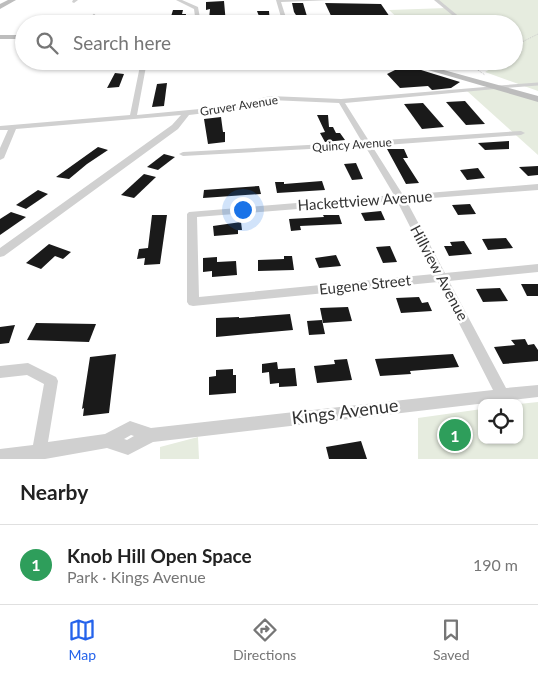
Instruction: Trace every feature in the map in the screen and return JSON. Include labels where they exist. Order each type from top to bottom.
[{"type":"main road","points":[[0,7],[13,0]]},
{"type":"main road","points":[[0,37],[15,37]]},
{"type":"main road","points":[[434,70],[538,99]]},
{"type":"street","points":[[178,0],[196,8],[197,15]]},
{"type":"street","points":[[283,15],[279,1],[331,0]]},
{"type":"street","points":[[436,0],[454,15]]},
{"type":"street","points":[[133,118],[142,70]]},
{"type":"street","name":"Gruver Avenue","points":[[0,128],[187,113],[222,109],[270,98],[341,101],[495,87]]},
{"type":"street","name":"Hillview Avenue","points":[[341,101],[400,198],[503,396]]},
{"type":"street","points":[[0,253],[153,143],[175,126],[187,113]]},
{"type":"street","points":[[0,158],[13,127]]},
{"type":"street","name":"Quincy Avenue","points":[[183,154],[228,153],[521,133]]},
{"type":"street","name":"Hackettview Avenue","points":[[193,302],[192,214],[538,187]]},
{"type":"street","name":"Eugene Street","points":[[193,302],[538,268]]},
{"type":"street","points":[[0,372],[28,369],[50,381],[38,456]]},
{"type":"street","name":"Kings Avenue","points":[[0,457],[38,456],[107,441],[128,448],[151,435],[538,391]]},
{"type":"lane","name":"Gruver Avenue","points":[[495,87],[538,84]]},
{"type":"path","points":[[523,42],[538,34]]},
{"type":"path","points":[[478,70],[487,76]]},
{"type":"shaded area","points":[[437,0],[538,0],[538,91],[485,72],[488,70],[523,70],[523,15],[394,15],[389,10],[447,8]]},
{"type":"shaded area","points":[[495,87],[538,99],[538,155],[467,91]]},
{"type":"shaded area","points":[[538,402],[538,459],[418,459],[418,418],[478,410],[478,444],[523,444],[523,404]]},
{"type":"shaded area","points":[[198,437],[199,459],[160,459],[160,447]]},
{"type":"building","points":[[224,1],[225,15],[209,15],[210,9],[206,10],[206,2]]},
{"type":"building","points":[[292,3],[303,3],[307,15],[296,15]]},
{"type":"building","points":[[325,3],[381,4],[389,15],[331,15]]},
{"type":"building","points":[[173,10],[183,10],[182,14],[186,14],[186,15],[171,15]]},
{"type":"building","points":[[257,11],[269,11],[269,15],[259,15]]},
{"type":"building","points":[[395,70],[421,70],[460,82],[451,88],[432,90],[428,86],[400,88],[387,74]]},
{"type":"building","points":[[115,73],[124,74],[119,87],[107,88]]},
{"type":"building","points":[[167,83],[164,106],[152,107],[157,84]]},
{"type":"building","points":[[465,101],[485,124],[466,125],[446,102]]},
{"type":"building","points":[[423,103],[444,127],[422,129],[404,104]]},
{"type":"building","points":[[317,115],[328,115],[329,127],[333,127],[336,133],[340,133],[345,140],[325,142],[320,133],[325,132]]},
{"type":"building","points":[[221,117],[223,132],[225,132],[225,142],[208,144],[204,119]]},
{"type":"building","points":[[509,141],[509,149],[485,150],[478,143]]},
{"type":"building","points":[[98,147],[108,150],[69,179],[56,177]]},
{"type":"building","points":[[387,149],[404,149],[408,158],[403,158],[419,183],[406,184]]},
{"type":"building","points":[[164,154],[175,157],[158,170],[147,167]]},
{"type":"building","points":[[356,163],[363,179],[352,180],[344,164]]},
{"type":"building","points":[[538,166],[538,175],[528,176],[519,167]]},
{"type":"building","points":[[478,168],[485,178],[467,180],[460,170]]},
{"type":"building","points":[[144,174],[156,177],[134,198],[121,195]]},
{"type":"building","points":[[322,181],[325,190],[277,193],[275,182],[284,182],[284,184]]},
{"type":"building","points":[[259,186],[261,194],[203,198],[204,190]]},
{"type":"building","points":[[38,190],[48,194],[26,209],[16,205]]},
{"type":"building","points":[[470,204],[476,214],[458,215],[452,205]]},
{"type":"building","points":[[381,211],[385,220],[365,221],[361,213]]},
{"type":"building","points":[[11,212],[26,217],[0,235],[0,219]]},
{"type":"building","points":[[152,215],[167,215],[160,264],[144,265],[145,258],[137,259],[139,249],[148,248]]},
{"type":"building","points":[[323,215],[339,215],[342,224],[300,226],[301,230],[291,231],[289,219],[324,217]]},
{"type":"building","points":[[241,222],[242,230],[238,230],[238,234],[214,236],[213,226]]},
{"type":"building","points":[[506,238],[513,248],[488,250],[482,239]]},
{"type":"building","points":[[464,241],[472,254],[449,256],[444,246],[452,246],[450,242]]},
{"type":"building","points":[[49,244],[71,252],[63,259],[55,256],[41,269],[26,263]]},
{"type":"building","points":[[390,246],[397,262],[383,263],[376,247]]},
{"type":"building","points":[[336,255],[341,266],[319,268],[315,258]]},
{"type":"building","points":[[284,256],[292,256],[294,270],[258,271],[258,260],[284,259]]},
{"type":"building","points":[[217,257],[217,262],[236,261],[237,275],[212,277],[212,271],[203,272],[203,258]]},
{"type":"building","points":[[521,284],[538,284],[538,296],[527,296]]},
{"type":"building","points":[[500,288],[508,301],[483,302],[476,289]]},
{"type":"building","points":[[419,297],[422,303],[428,302],[432,311],[401,313],[396,298]]},
{"type":"building","points":[[348,307],[352,321],[323,323],[320,308]]},
{"type":"building","points":[[290,314],[293,330],[216,337],[216,318]]},
{"type":"building","points":[[322,320],[325,334],[309,335],[307,321]]},
{"type":"building","points":[[36,323],[96,324],[89,342],[27,340]]},
{"type":"building","points":[[15,325],[9,343],[0,344],[0,327]]},
{"type":"building","points":[[525,339],[528,345],[534,344],[538,350],[538,361],[503,364],[494,347],[515,345],[511,340]]},
{"type":"building","points":[[116,354],[109,413],[83,416],[84,408],[82,409],[90,357]]},
{"type":"building","points":[[453,354],[459,367],[410,371],[411,374],[380,376],[375,359]]},
{"type":"building","points":[[347,359],[352,380],[317,383],[314,366],[335,364],[334,360]]},
{"type":"building","points":[[277,362],[278,369],[295,368],[297,386],[279,387],[279,383],[270,384],[269,372],[262,373],[262,364]]},
{"type":"building","points":[[233,369],[233,375],[236,375],[236,393],[209,395],[209,377],[216,376],[216,370]]},
{"type":"building","points":[[361,441],[367,459],[329,459],[326,447]]},
{"type":"place","name":"Knob Hill Open Space","points":[[455,435]]}]
